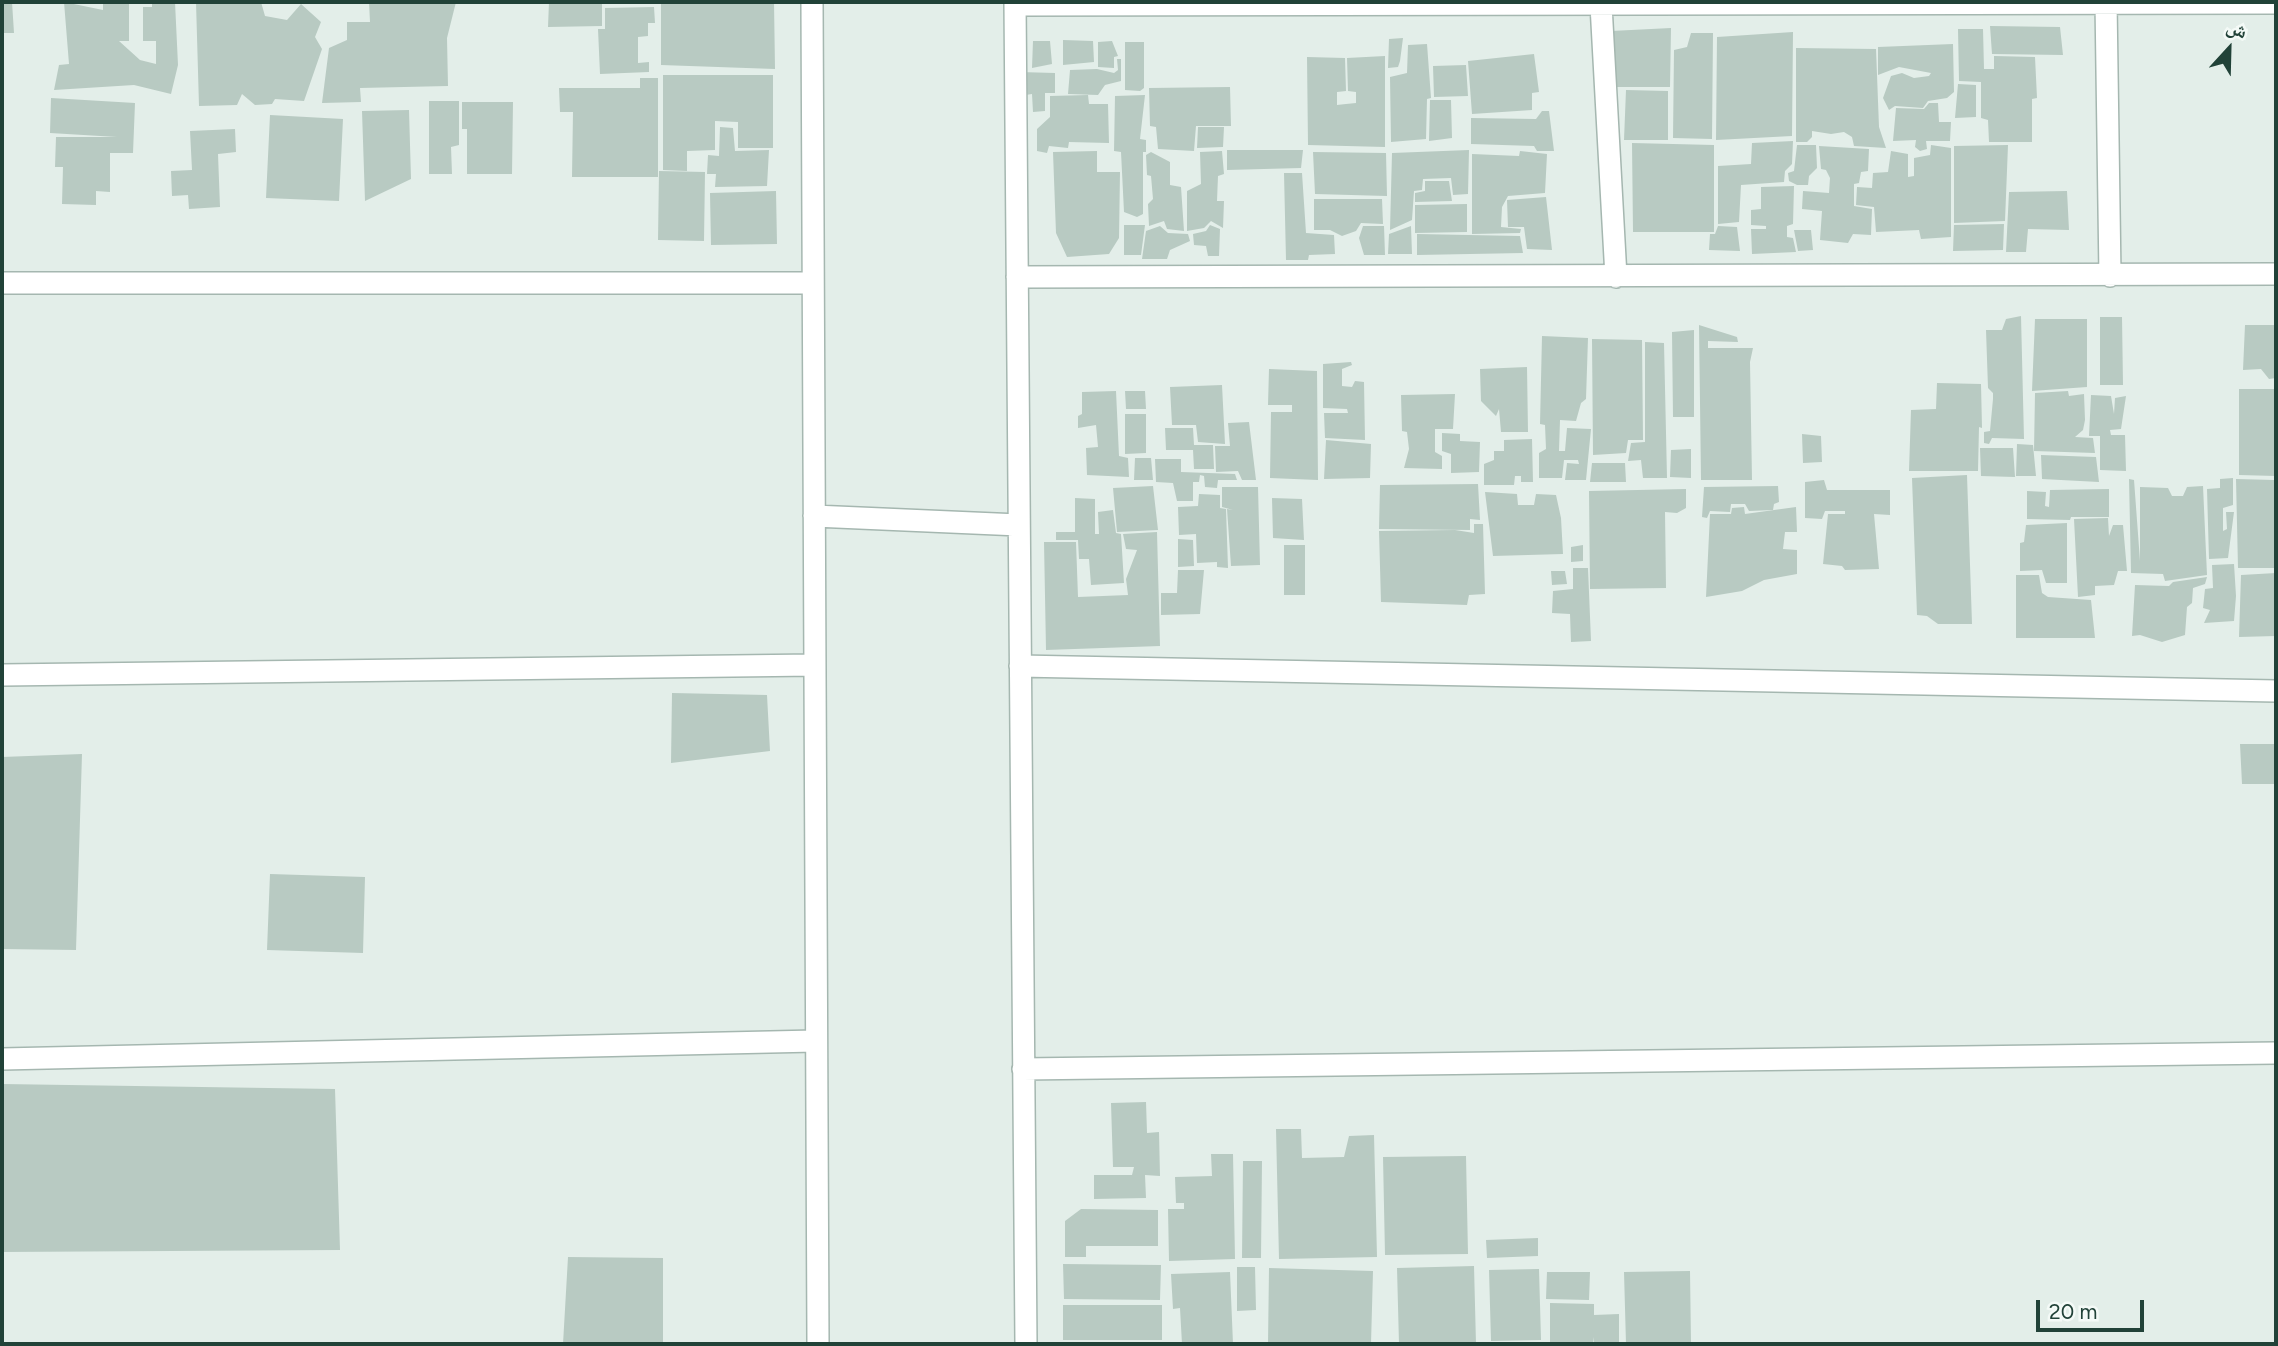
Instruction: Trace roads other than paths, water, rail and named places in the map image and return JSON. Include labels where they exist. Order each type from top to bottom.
[{"type":"street","points":[[812,2],[818,1344]]},
{"type":"street","points":[[1026,1344],[1015,4],[2276,3]]},
{"type":"street","points":[[2106,4],[2110,276]]},
{"type":"street","points":[[1601,5],[1615,276]]},
{"type":"street","points":[[1017,277],[2276,274]]},
{"type":"street","points":[[2,283],[813,283]]},
{"type":"street","points":[[814,516],[1019,525]]},
{"type":"street","points":[[2,675],[814,665]]},
{"type":"street","points":[[1020,666],[2276,691]]},
{"type":"street","points":[[2,1059],[815,1041]]},
{"type":"street","points":[[1023,1069],[2276,1053]]}]
